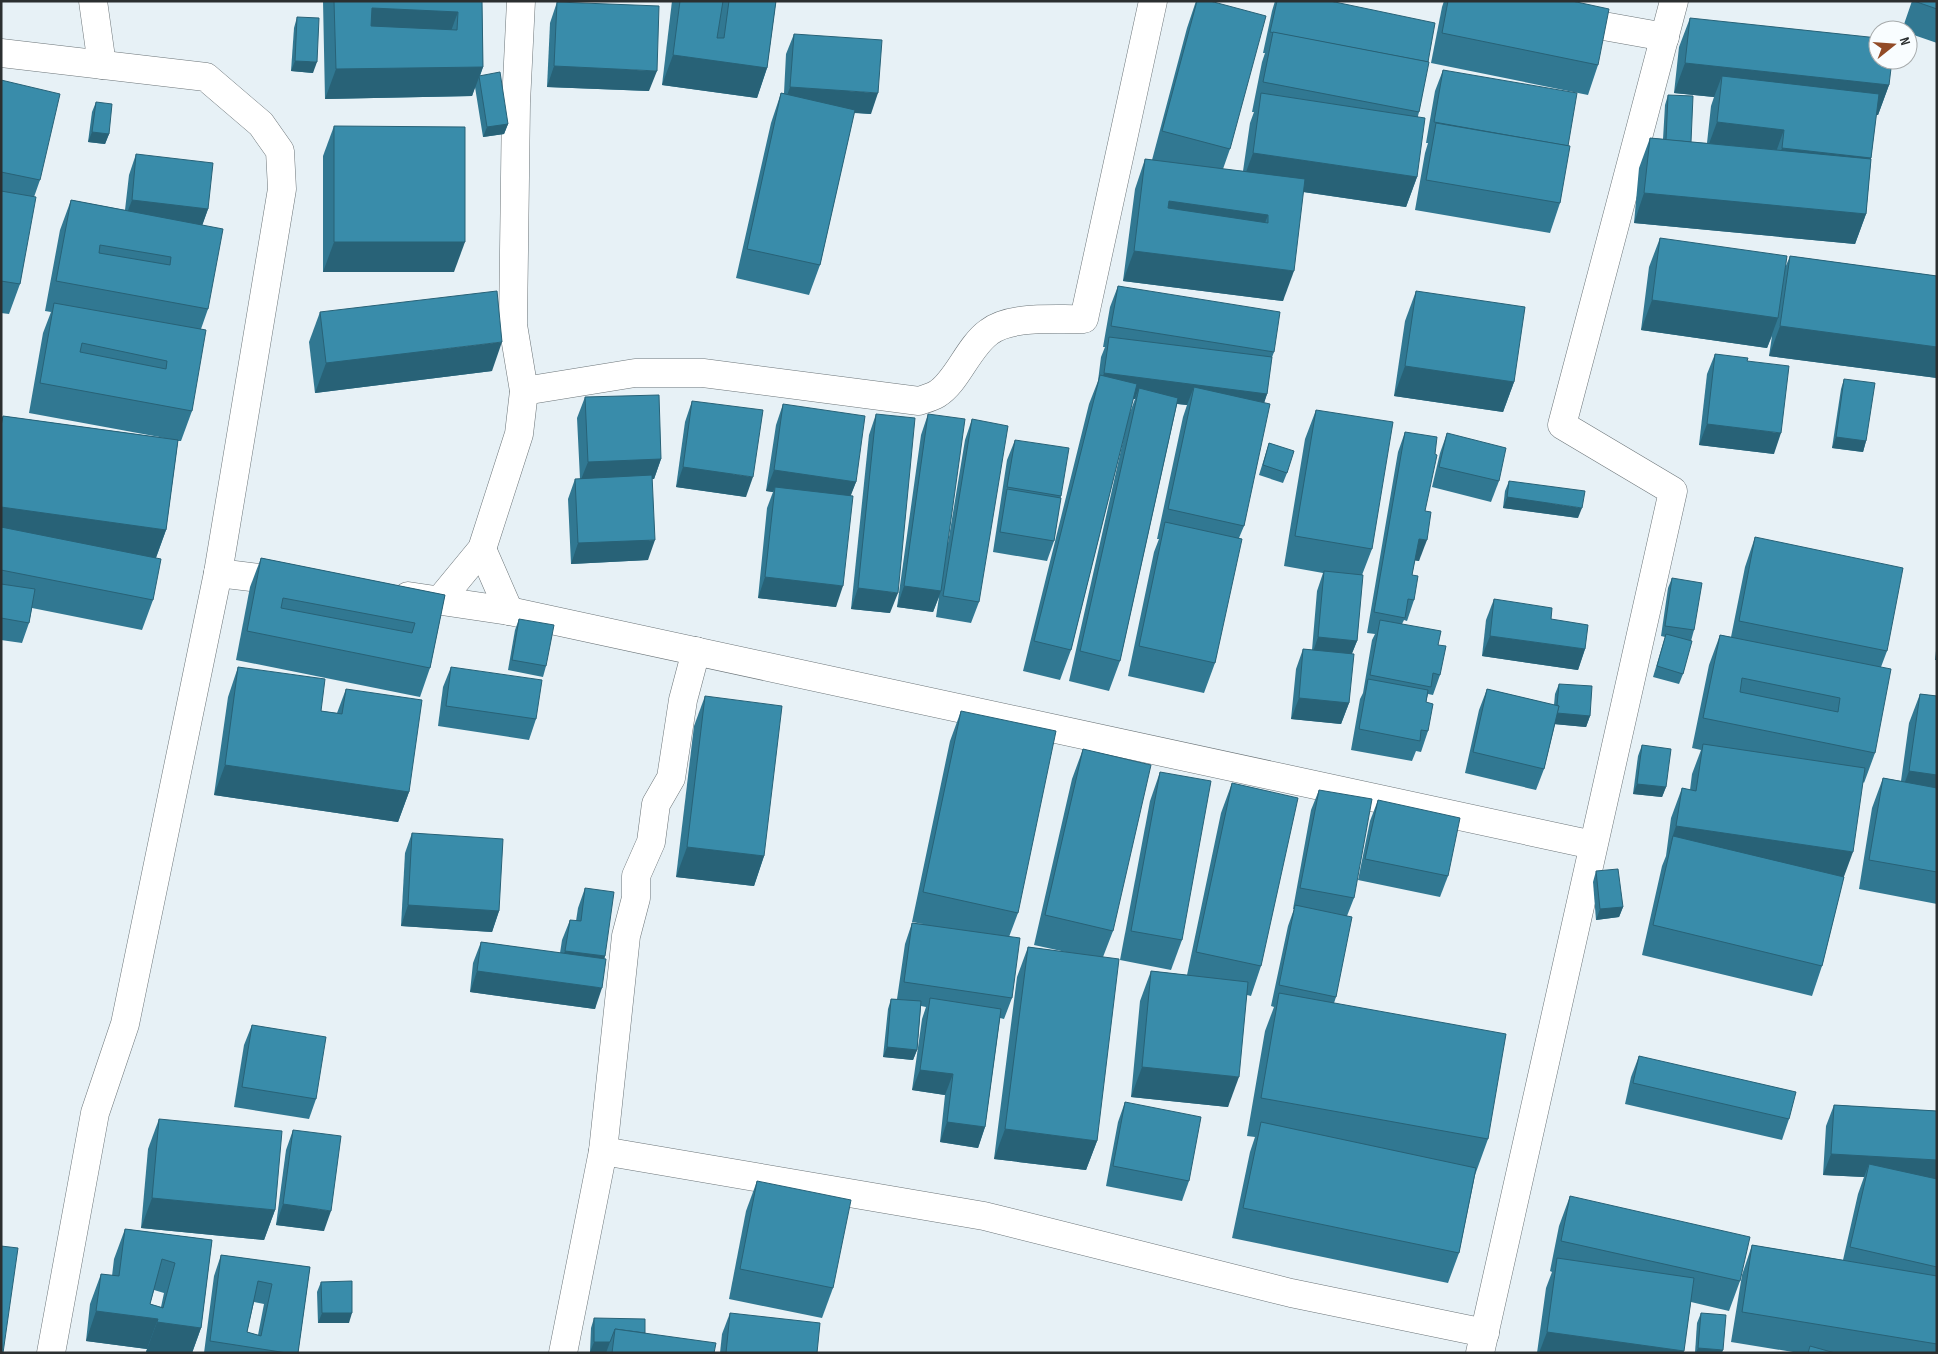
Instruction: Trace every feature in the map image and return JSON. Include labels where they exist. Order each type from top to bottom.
[{"type":"street","points":[[93,1],[102,65]]},
{"type":"street","points":[[440,600],[482,549],[519,434],[524,391],[513,326],[516,103],[521,1]]},
{"type":"street","points":[[524,391],[635,373],[703,373],[919,401],[938,394],[989,331],[1011,322],[1084,319],[1153,1]]},
{"type":"street","points":[[603,1151],[984,1216],[1482,1343],[1673,492],[1562,425],[1674,1]]},
{"type":"street","points":[[1550,16],[1665,36]]},
{"type":"street","points":[[1,53],[206,78],[261,124],[280,151],[282,189],[218,573],[125,1024],[95,1113],[51,1353]]},
{"type":"street","points":[[482,549],[509,611]]},
{"type":"street","points":[[218,573],[315,585]]},
{"type":"street","points":[[382,593],[509,611],[1593,845]]},
{"type":"street","points":[[563,1353],[603,1151],[626,936],[636,898],[636,876],[651,842],[656,804],[670,778],[683,700],[696,652]]},
{"type":"building","points":[[334,1],[482,1],[483,67],[336,69]],"holes":[[[372,8],[458,12],[457,30],[371,26]]]},
{"type":"building","points":[[680,1],[723,1],[717,38],[724,38],[729,1],[776,1],[767,68],[673,55]]},
{"type":"building","points":[[1197,1],[1210,1],[1266,16],[1230,149],[1162,131]]},
{"type":"building","points":[[1277,1],[1330,1],[1435,23],[1428,62],[1270,32]]},
{"type":"building","points":[[1448,1],[1572,1],[1609,9],[1598,65],[1442,33]]},
{"type":"building","points":[[1914,1],[1937,1],[1937,9]]},
{"type":"building","points":[[557,2],[659,6],[657,71],[554,66]]},
{"type":"building","points":[[297,17],[319,18],[317,62],[295,61]]},
{"type":"building","points":[[1690,18],[1868,37],[1868,70],[1891,70],[1889,85],[1685,63]]},
{"type":"building","points":[[1273,32],[1429,62],[1419,112],[1263,82]]},
{"type":"building","points":[[794,34],[882,40],[878,93],[790,87]]},
{"type":"building","points":[[1443,70],[1577,93],[1568,146],[1434,122]]},
{"type":"building","points":[[500,72],[508,124],[487,127],[479,76]]},
{"type":"building","points":[[1722,76],[1879,94],[1871,158],[1782,148],[1784,130],[1717,122]]},
{"type":"building","points":[[1,80],[60,94],[40,180],[1,172]]},
{"type":"building","points":[[781,93],[855,110],[820,265],[747,249]]},
{"type":"building","points":[[1261,93],[1425,118],[1417,177],[1253,153]]},
{"type":"building","points":[[1668,95],[1693,96],[1691,142],[1666,140]]},
{"type":"building","points":[[96,102],[112,104],[109,134],[92,132]]},
{"type":"building","points":[[1436,123],[1570,146],[1560,203],[1426,180]]},
{"type":"building","points":[[334,126],[465,127],[465,242],[334,242]]},
{"type":"building","points":[[1650,138],[1871,159],[1866,214],[1644,193]]},
{"type":"building","points":[[136,154],[213,163],[208,209],[132,200]]},
{"type":"building","points":[[1145,159],[1305,179],[1294,271],[1134,251]],"holes":[[[1169,201],[1268,215],[1268,223],[1168,208]]]},
{"type":"building","points":[[1,191],[36,197],[20,284],[1,281]]},
{"type":"building","points":[[71,200],[223,229],[208,309],[56,281]],"holes":[[[100,245],[171,257],[170,265],[99,253]]]},
{"type":"building","points":[[1660,238],[1787,256],[1778,318],[1652,300]]},
{"type":"building","points":[[1790,256],[1937,276],[1937,347],[1780,326]]},
{"type":"building","points":[[1118,286],[1280,312],[1274,352],[1111,326]]},
{"type":"building","points":[[497,291],[502,342],[326,363],[320,312]]},
{"type":"building","points":[[1416,291],[1525,307],[1514,382],[1405,366]]},
{"type":"building","points":[[54,303],[206,330],[192,411],[40,383]],"holes":[[[82,343],[167,361],[166,369],[80,352]]]},
{"type":"building","points":[[1109,337],[1272,357],[1267,394],[1104,373]]},
{"type":"building","points":[[1715,354],[1748,358],[1747,361],[1789,366],[1781,433],[1707,424]]},
{"type":"building","points":[[1100,375],[1137,384],[1071,650],[1034,641]]},
{"type":"building","points":[[1844,379],[1875,383],[1866,441],[1836,437]]},
{"type":"building","points":[[1194,387],[1270,404],[1244,526],[1168,509]]},
{"type":"building","points":[[1139,388],[1178,398],[1120,661],[1080,651]]},
{"type":"building","points":[[659,395],[661,459],[588,462],[585,397]]},
{"type":"building","points":[[692,401],[763,410],[753,477],[683,467]]},
{"type":"building","points":[[783,404],[865,416],[856,482],[774,470]]},
{"type":"building","points":[[1316,410],[1393,422],[1372,549],[1295,536]]},
{"type":"building","points":[[876,414],[915,418],[898,593],[858,588]]},
{"type":"building","points":[[928,414],[965,419],[941,591],[904,586]]},
{"type":"building","points":[[3,416],[178,440],[166,530],[1,507],[1,426]]},
{"type":"building","points":[[972,419],[1008,426],[979,602],[943,596]]},
{"type":"building","points":[[1405,432],[1437,437],[1435,454],[1437,455],[1425,511],[1431,512],[1427,540],[1419,539],[1412,575],[1418,576],[1414,600],[1408,599],[1405,618],[1374,612]]},
{"type":"building","points":[[1447,433],[1506,448],[1499,481],[1439,467]]},
{"type":"building","points":[[1015,440],[1069,448],[1061,496],[1007,487]]},
{"type":"building","points":[[1269,443],[1294,451],[1287,473],[1263,465]]},
{"type":"building","points":[[652,475],[655,540],[578,543],[575,479]]},
{"type":"building","points":[[1509,481],[1585,491],[1582,508],[1507,497]]},
{"type":"building","points":[[775,487],[853,496],[843,586],[765,577]]},
{"type":"building","points":[[1007,489],[1061,498],[1054,541],[1000,532]]},
{"type":"building","points":[[1165,522],[1242,539],[1215,663],[1139,646]]},
{"type":"building","points":[[1,527],[161,559],[153,600],[1,570]]},
{"type":"building","points":[[1755,537],[1903,568],[1887,651],[1739,621]]},
{"type":"building","points":[[261,558],[445,595],[430,668],[247,631]],"holes":[[[283,598],[415,623],[412,633],[281,608]]]},
{"type":"building","points":[[1324,571],[1363,575],[1357,641],[1318,637]]},
{"type":"building","points":[[1672,578],[1702,583],[1694,630],[1665,626]]},
{"type":"building","points":[[1,584],[35,589],[29,623],[1,618]]},
{"type":"building","points":[[1494,599],[1552,608],[1551,619],[1588,625],[1585,649],[1490,636]]},
{"type":"building","points":[[519,619],[554,625],[546,666],[512,660]]},
{"type":"building","points":[[1380,620],[1441,631],[1438,645],[1446,646],[1440,675],[1433,673],[1431,687],[1370,675]]},
{"type":"building","points":[[1666,634],[1692,641],[1683,674],[1657,666]]},
{"type":"building","points":[[1720,635],[1891,669],[1875,753],[1703,718]],"holes":[[[1742,678],[1840,698],[1838,712],[1740,692]]]},
{"type":"building","points":[[1303,649],[1354,654],[1349,703],[1299,698]]},
{"type":"building","points":[[238,667],[325,679],[321,711],[342,714],[346,689],[422,700],[409,792],[225,765]]},
{"type":"building","points":[[451,667],[542,680],[536,719],[446,706]]},
{"type":"building","points":[[1368,679],[1428,690],[1426,702],[1433,704],[1428,731],[1421,730],[1420,741],[1359,729]]},
{"type":"building","points":[[1559,684],[1592,686],[1590,716],[1557,713],[1559,706],[1557,705]]},
{"type":"building","points":[[1487,689],[1559,706],[1544,769],[1473,752]]},
{"type":"building","points":[[1920,694],[1937,696],[1937,775],[1909,771]]},
{"type":"building","points":[[705,696],[782,706],[764,856],[687,847]]},
{"type":"building","points":[[961,711],[1056,731],[1018,913],[923,892]]},
{"type":"building","points":[[1703,744],[1865,768],[1853,852],[1676,826],[1682,788],[1696,791]]},
{"type":"building","points":[[1642,745],[1671,749],[1666,787],[1637,784]]},
{"type":"building","points":[[1083,749],[1151,765],[1113,931],[1045,915]]},
{"type":"building","points":[[1160,772],[1211,781],[1182,940],[1131,931]]},
{"type":"building","points":[[1883,778],[1937,788],[1937,872],[1869,860]]},
{"type":"building","points":[[1232,783],[1298,798],[1261,966],[1196,952]]},
{"type":"building","points":[[1319,790],[1372,799],[1354,898],[1300,888]]},
{"type":"building","points":[[1378,800],[1460,818],[1448,876],[1365,859]]},
{"type":"building","points":[[412,833],[503,839],[499,911],[408,905]]},
{"type":"building","points":[[1673,836],[1844,877],[1822,966],[1653,925]]},
{"type":"building","points":[[1618,869],[1623,907],[1600,909],[1596,871]]},
{"type":"building","points":[[585,888],[614,892],[605,956],[565,951],[570,920],[581,921]]},
{"type":"building","points":[[1295,905],[1352,917],[1336,997],[1279,985]]},
{"type":"building","points":[[912,923],[1020,938],[1012,998],[904,982]]},
{"type":"building","points":[[481,942],[606,959],[602,988],[477,971]]},
{"type":"building","points":[[1028,947],[1119,959],[1097,1141],[1005,1129]]},
{"type":"building","points":[[1151,971],[1248,982],[1239,1077],[1142,1067]]},
{"type":"building","points":[[1279,993],[1506,1034],[1488,1139],[1261,1098]]},
{"type":"building","points":[[930,998],[1001,1009],[985,1127],[947,1122],[953,1074],[920,1070]]},
{"type":"building","points":[[891,999],[921,1001],[917,1050],[887,1047]]},
{"type":"building","points":[[252,1025],[326,1037],[316,1099],[242,1087]]},
{"type":"building","points":[[1639,1056],[1796,1092],[1789,1119],[1633,1083]]},
{"type":"building","points":[[1125,1102],[1201,1117],[1189,1181],[1113,1166]]},
{"type":"building","points":[[1834,1105],[1937,1111],[1937,1160],[1831,1154]]},
{"type":"building","points":[[159,1119],[282,1131],[275,1210],[152,1198]]},
{"type":"building","points":[[1261,1122],[1476,1168],[1459,1253],[1243,1208]]},
{"type":"building","points":[[293,1130],[341,1136],[331,1211],[283,1204]]},
{"type":"building","points":[[1869,1164],[1937,1179],[1937,1267],[1850,1247]]},
{"type":"building","points":[[757,1181],[851,1200],[833,1288],[740,1269]]},
{"type":"building","points":[[1570,1196],[1750,1237],[1740,1281],[1561,1241]]},
{"type":"building","points":[[125,1229],[212,1240],[201,1328],[157,1322],[158,1319],[96,1311],[101,1274],[119,1276]],"holes":[[[162,1259],[175,1263],[163,1308],[150,1304]]]},
{"type":"building","points":[[1752,1245],[1937,1276],[1937,1344],[1742,1312]]},
{"type":"building","points":[[1,1246],[18,1248],[3,1353],[1,1353]]},
{"type":"building","points":[[221,1255],[310,1267],[298,1353],[210,1341]],"holes":[[[258,1281],[272,1284],[261,1336],[247,1332]]]},
{"type":"building","points":[[1557,1258],[1694,1278],[1684,1351],[1547,1332]]},
{"type":"building","points":[[352,1281],[352,1313],[322,1313],[321,1282]]},
{"type":"building","points":[[730,1313],[820,1323],[817,1353],[726,1353]]},
{"type":"building","points":[[1701,1313],[1726,1315],[1723,1350],[1698,1348]]},
{"type":"building","points":[[594,1318],[645,1319],[645,1333],[615,1329],[610,1342],[594,1342]]},
{"type":"building","points":[[615,1329],[716,1343],[714,1353],[612,1353]]},
{"type":"building","points":[[1810,1346],[1835,1353],[1808,1353]]}]
